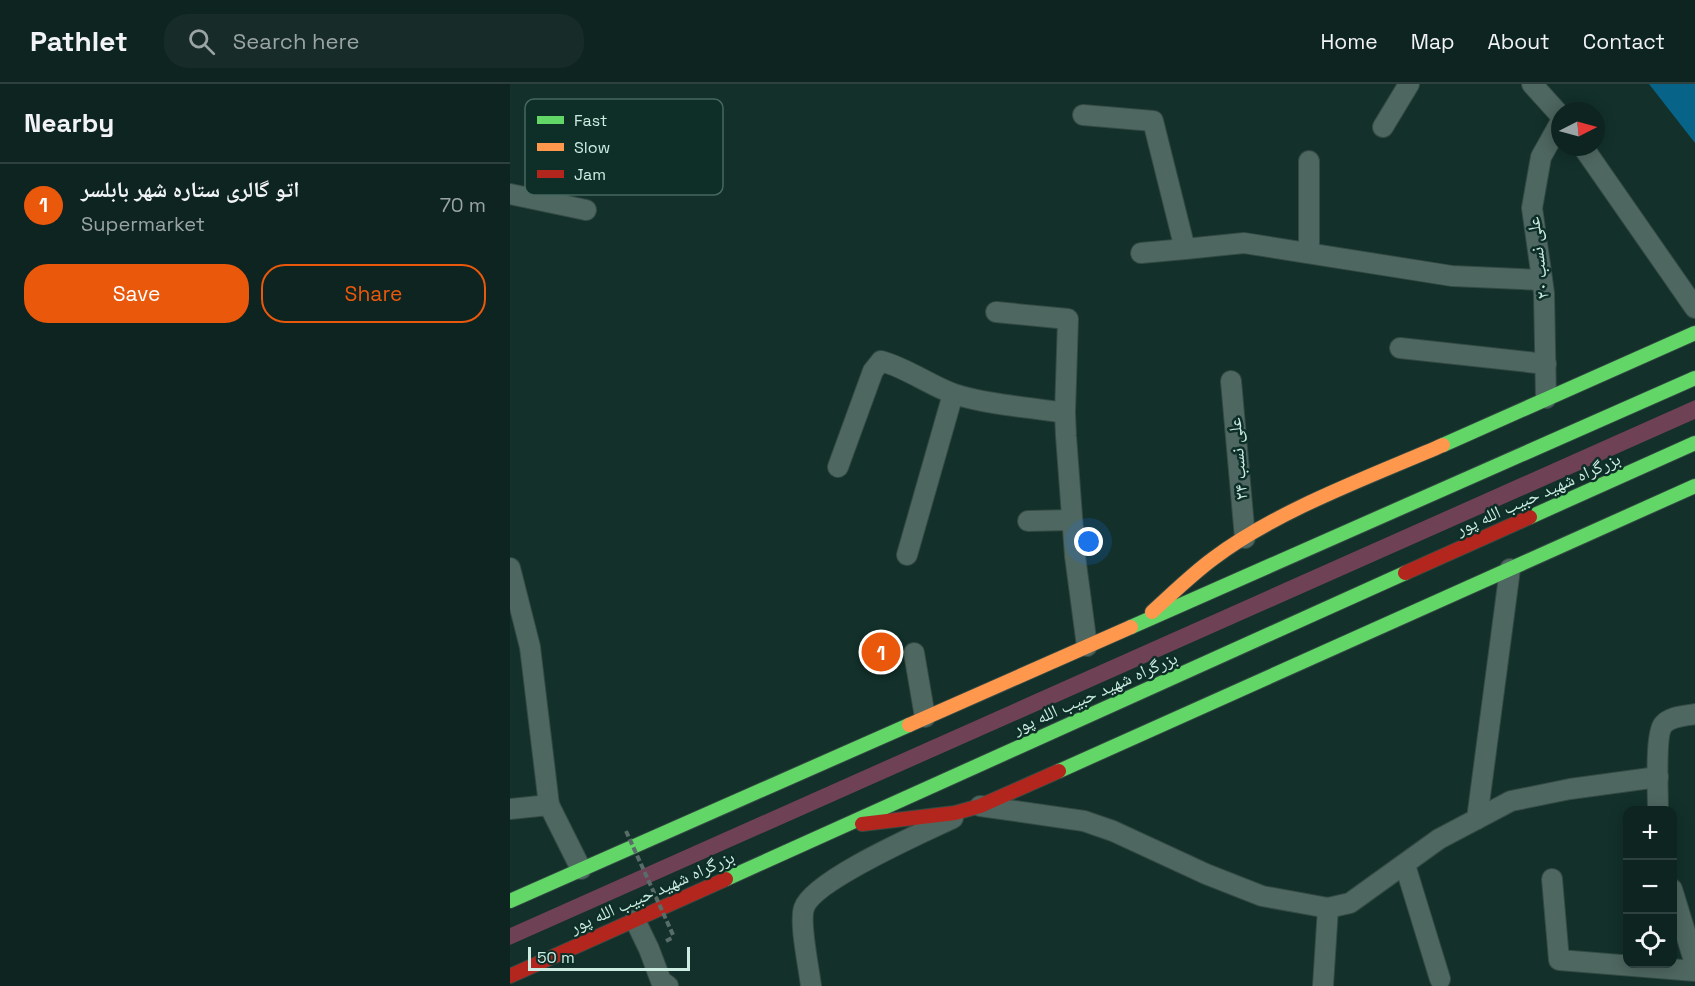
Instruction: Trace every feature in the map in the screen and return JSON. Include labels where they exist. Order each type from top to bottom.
[{"type":"main road","points":[[1140,622],[1202,567],[1245,538],[1299,508],[1695,333]]},
{"type":"main road","points":[[510,901],[1695,378]]},
{"type":"main road","name":"بزرگراه شهید حبیب الله پور","points":[[510,976],[1695,443]]},
{"type":"main road","points":[[843,826],[974,808],[1695,486]]},
{"type":"street","points":[[1383,127],[1408,84]]},
{"type":"street","points":[[1532,84],[1551,105]]},
{"type":"street","points":[[1083,114],[1153,121],[1185,249]]},
{"type":"street","name":"علی نسب ۲۰","points":[[1546,398],[1542,280],[1532,208],[1541,157],[1551,139]]},
{"type":"street","points":[[1589,156],[1695,308]]},
{"type":"street","points":[[1309,161],[1309,253]]},
{"type":"street","points":[[510,194],[586,210]]},
{"type":"street","points":[[1141,253],[1244,243],[1452,276],[1542,280]]},
{"type":"street","points":[[996,312],[1068,319],[1065,413],[1072,520],[1087,646]]},
{"type":"street","points":[[1401,348],[1546,364]]},
{"type":"street","points":[[838,467],[873,371],[881,361],[896,365],[953,394],[1065,413]]},
{"type":"street","name":"علی نسب ۲۴","points":[[1231,381],[1245,538]]},
{"type":"street","points":[[907,555],[953,394]]},
{"type":"street","points":[[1028,521],[1072,520]]},
{"type":"street","points":[[510,568],[530,647],[549,805],[581,869]]},
{"type":"street","points":[[1478,819],[1510,569]]},
{"type":"street","points":[[914,653],[925,717]]},
{"type":"street","points":[[1658,806],[1659,739],[1662,725],[1671,719],[1695,714]]},
{"type":"street","points":[[811,986],[803,919],[804,908],[810,897],[850,870],[974,808],[1084,821],[1113,831],[1206,874],[1263,896],[1328,908],[1350,903],[1439,839],[1511,801],[1570,789],[1658,777]]},
{"type":"street","points":[[510,809],[549,805]]},
{"type":"street","points":[[1405,864],[1440,979]]},
{"type":"street","points":[[1552,879],[1559,960],[1694,961],[1677,905]]},
{"type":"street","points":[[1323,986],[1328,908]]},
{"type":"street","points":[[635,920],[661,981],[668,986]]},
{"type":"path","points":[[626,831],[674,937]]},
{"type":"shaded area","points":[[1695,400],[1695,419],[510,945],[510,928]]},
{"type":"water","points":[[1649,84],[1695,84],[1695,143]]},
{"type":"traffic: fast","points":[[1443,445],[1695,333]]},
{"type":"traffic: fast","points":[[1131,627],[1695,378]]},
{"type":"traffic: fast","points":[[1530,517],[1695,443]]},
{"type":"traffic: fast","points":[[1059,771],[1695,486]]},
{"type":"traffic: fast","points":[[726,879],[1405,573]]},
{"type":"traffic: fast","points":[[510,901],[909,725]]},
{"type":"traffic: slow","points":[[1152,612],[1206,564],[1266,525],[1325,496],[1443,445]]},
{"type":"traffic: slow","points":[[909,725],[1131,627]]},
{"type":"traffic: jam","points":[[1405,573],[1530,517]]},
{"type":"traffic: jam","points":[[862,824],[955,813],[980,806],[1059,771]]},
{"type":"traffic: jam","points":[[510,976],[726,879]]},
{"type":"place","name":"اتو گالری ستاره شهر بابلسر","points":[[881,652]]}]
